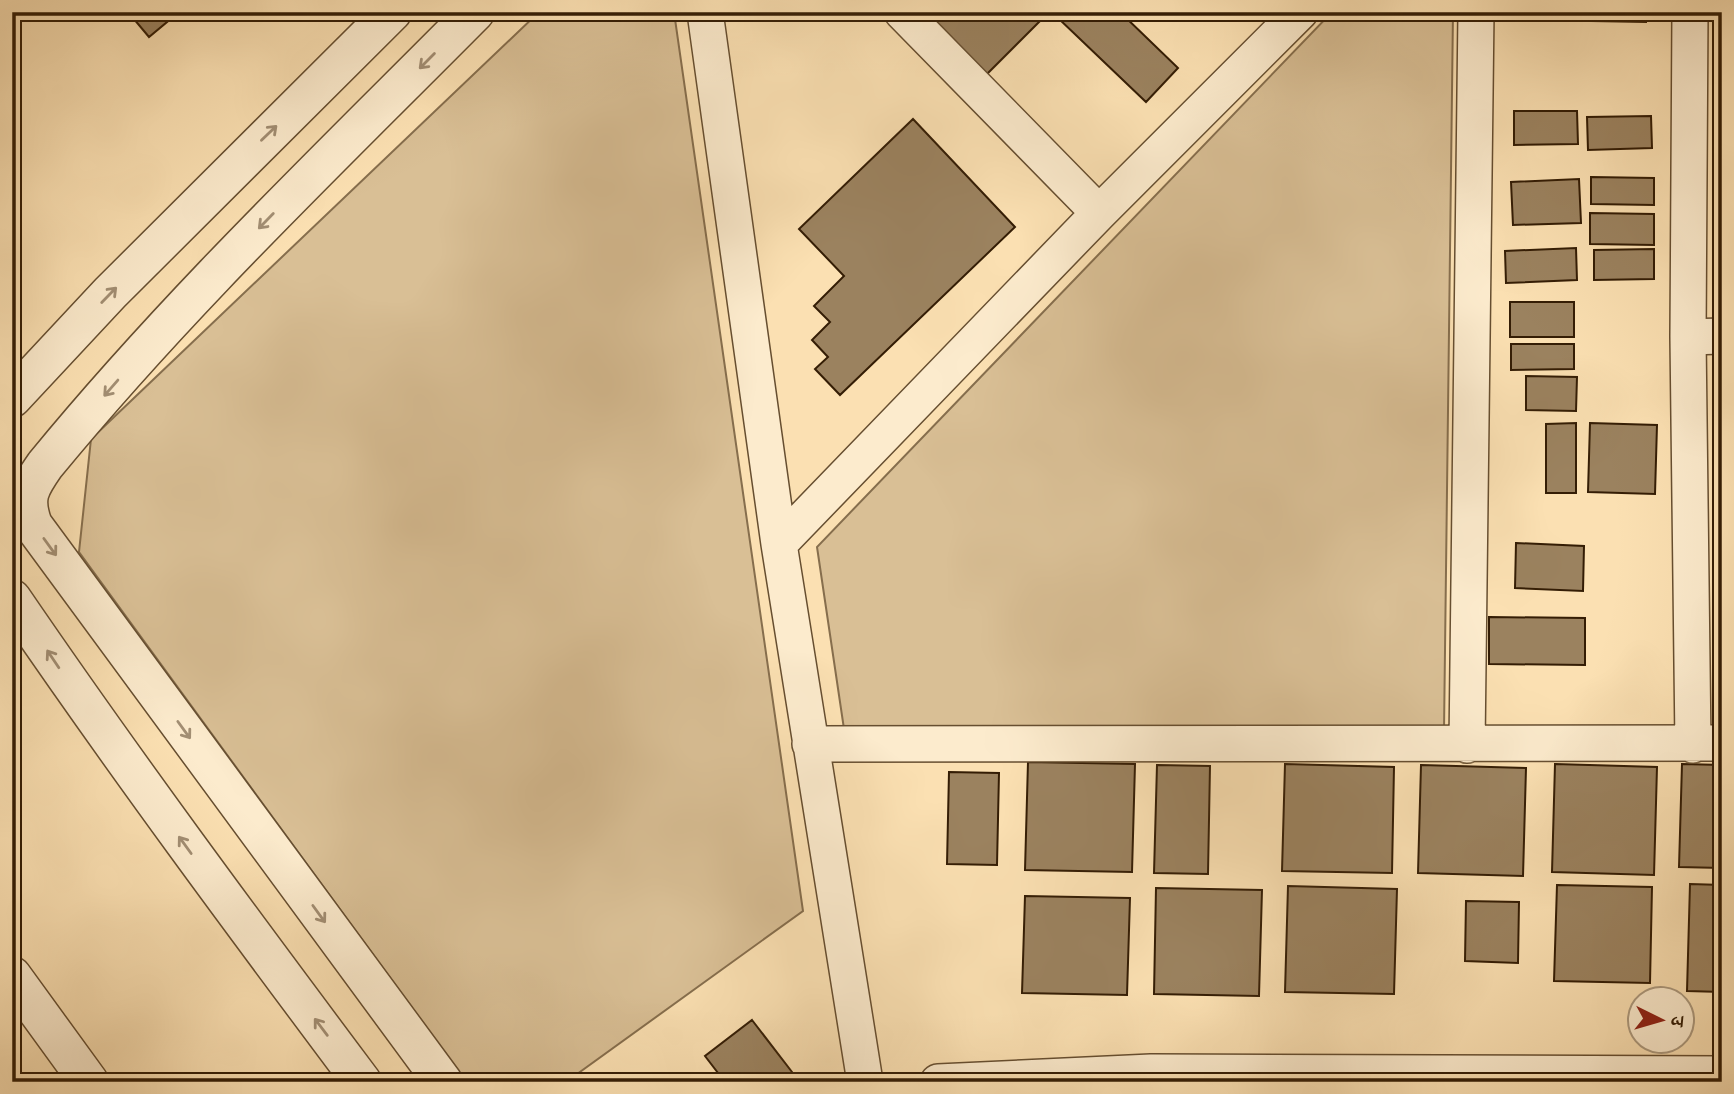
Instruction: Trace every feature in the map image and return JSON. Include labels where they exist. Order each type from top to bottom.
[{"type":"street","points":[[12,398],[159,244],[392,12]]},
{"type":"street","points":[[443,1082],[33,525],[23,480],[73,431],[175,315],[475,12]]},
{"type":"street","points":[[705,12],[779,544],[864,1082]]},
{"type":"street","points":[[902,12],[1099,213]]},
{"type":"street","points":[[779,544],[1099,213],[1300,12]]},
{"type":"street","points":[[1467,745],[1476,12]]},
{"type":"street","points":[[810,744],[1707,744],[1705,337],[1690,12]]},
{"type":"street","points":[[12,599],[197,862],[362,1082]]},
{"type":"street","points":[[12,976],[89,1082]]},
{"type":"street","points":[[938,1082],[1165,1072],[1722,1074]]},
{"type":"shaded area","points":[[539,12],[674,12],[803,911],[566,1082],[466,1082],[79,552],[91,439]]},
{"type":"shaded area","points":[[1332,12],[1453,12],[1444,730],[844,729],[817,547]]},
{"type":"building","points":[[128,12],[169,12],[173,17],[149,37]]},
{"type":"building","points":[[921,12],[1036,12],[1043,18],[985,76]]},
{"type":"building","points":[[1064,12],[1120,12],[1178,68],[1146,102],[1058,18]]},
{"type":"building","points":[[1510,12],[1568,12],[1568,17],[1510,17]]},
{"type":"building","points":[[1593,12],[1646,12],[1646,22],[1592,21]]},
{"type":"building","points":[[1514,111],[1577,111],[1578,144],[1514,145]]},
{"type":"building","points":[[1651,116],[1652,148],[1588,150],[1587,117]]},
{"type":"building","points":[[913,119],[1015,227],[840,395],[815,369],[828,357],[812,340],[830,322],[814,306],[844,276],[799,229]]},
{"type":"building","points":[[1591,177],[1654,178],[1654,205],[1591,204]]},
{"type":"building","points":[[1579,179],[1581,223],[1513,225],[1511,182]]},
{"type":"building","points":[[1590,213],[1654,214],[1654,245],[1590,244]]},
{"type":"building","points":[[1576,248],[1577,280],[1506,283],[1505,251]]},
{"type":"building","points":[[1654,249],[1654,279],[1594,280],[1594,250]]},
{"type":"building","points":[[1510,302],[1574,302],[1574,337],[1510,337]]},
{"type":"building","points":[[1511,344],[1574,344],[1574,369],[1511,370]]},
{"type":"building","points":[[1526,376],[1577,377],[1576,411],[1526,410]]},
{"type":"building","points":[[1576,423],[1576,493],[1546,493],[1546,424]]},
{"type":"building","points":[[1590,423],[1657,425],[1655,494],[1588,492]]},
{"type":"building","points":[[1516,543],[1584,546],[1583,591],[1515,588]]},
{"type":"building","points":[[1489,617],[1585,618],[1585,665],[1489,664]]},
{"type":"building","points":[[1028,762],[1135,764],[1132,872],[1025,870]]},
{"type":"building","points":[[1285,764],[1394,767],[1392,873],[1282,871]]},
{"type":"building","points":[[1555,764],[1657,767],[1654,875],[1552,872]]},
{"type":"building","points":[[1682,764],[1722,765],[1722,868],[1679,867]]},
{"type":"building","points":[[1157,765],[1210,766],[1208,874],[1154,873]]},
{"type":"building","points":[[1421,765],[1526,768],[1523,876],[1418,873]]},
{"type":"building","points":[[949,772],[999,773],[997,865],[947,864]]},
{"type":"building","points":[[1690,884],[1722,885],[1722,992],[1696,991],[1696,986],[1687,986]]},
{"type":"building","points":[[1557,885],[1652,887],[1650,983],[1554,981]]},
{"type":"building","points":[[1288,886],[1397,889],[1394,994],[1285,992]]},
{"type":"building","points":[[1156,888],[1262,890],[1259,996],[1154,994]]},
{"type":"building","points":[[1025,896],[1130,898],[1127,995],[1022,993]]},
{"type":"building","points":[[1466,901],[1519,902],[1518,963],[1465,961]]},
{"type":"building","points":[[752,1020],[792,1072],[779,1082],[725,1082],[705,1056]]}]
